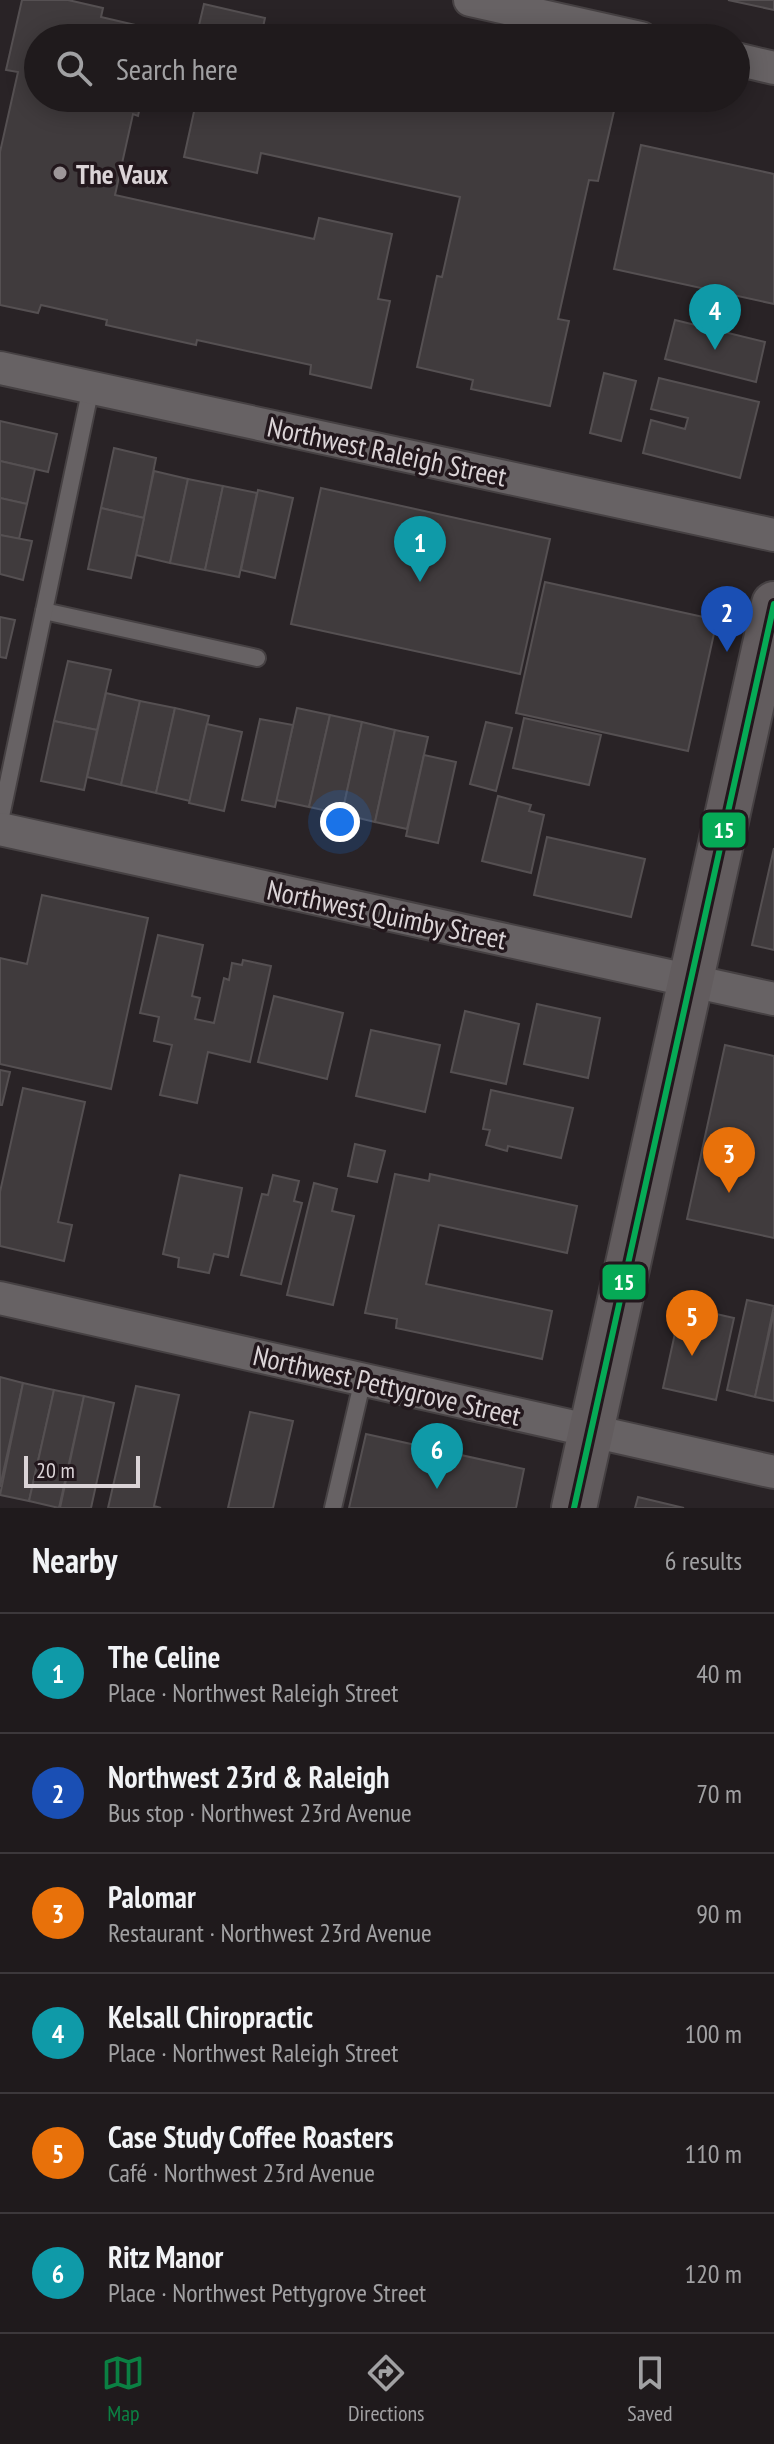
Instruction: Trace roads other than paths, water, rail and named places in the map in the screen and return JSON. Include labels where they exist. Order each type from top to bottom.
[{"type":"main road","points":[[574,1508],[774,604]]},
{"type":"street","points":[[470,0],[578,24]]},
{"type":"street","points":[[750,62],[774,68]]},
{"type":"street","name":"Northwest Raleigh Street","points":[[0,368],[774,535]]},
{"type":"street","name":"Northwest Quimby Street","points":[[0,829],[774,999]]},
{"type":"street","name":"Northwest Pettygrove Street","points":[[0,1298],[774,1472]]},
{"type":"lane","points":[[0,821],[91,387]]},
{"type":"lane","points":[[44,611],[257,658]]},
{"type":"lane","points":[[333,1508],[363,1379]]},
{"type":"place","name":"The Vaux","points":[[60,173]]},
{"type":"place","name":"Kelsall Chiropractic","points":[[715,350]]},
{"type":"place","name":"The Celine","points":[[420,582]]},
{"type":"place","name":"Northwest 23rd & Raleigh","points":[[727,652]]},
{"type":"place","name":"Palomar","points":[[729,1193]]},
{"type":"place","name":"Case Study Coffee Roasters","points":[[692,1356]]},
{"type":"place","name":"Ritz Manor","points":[[437,1489]]}]
